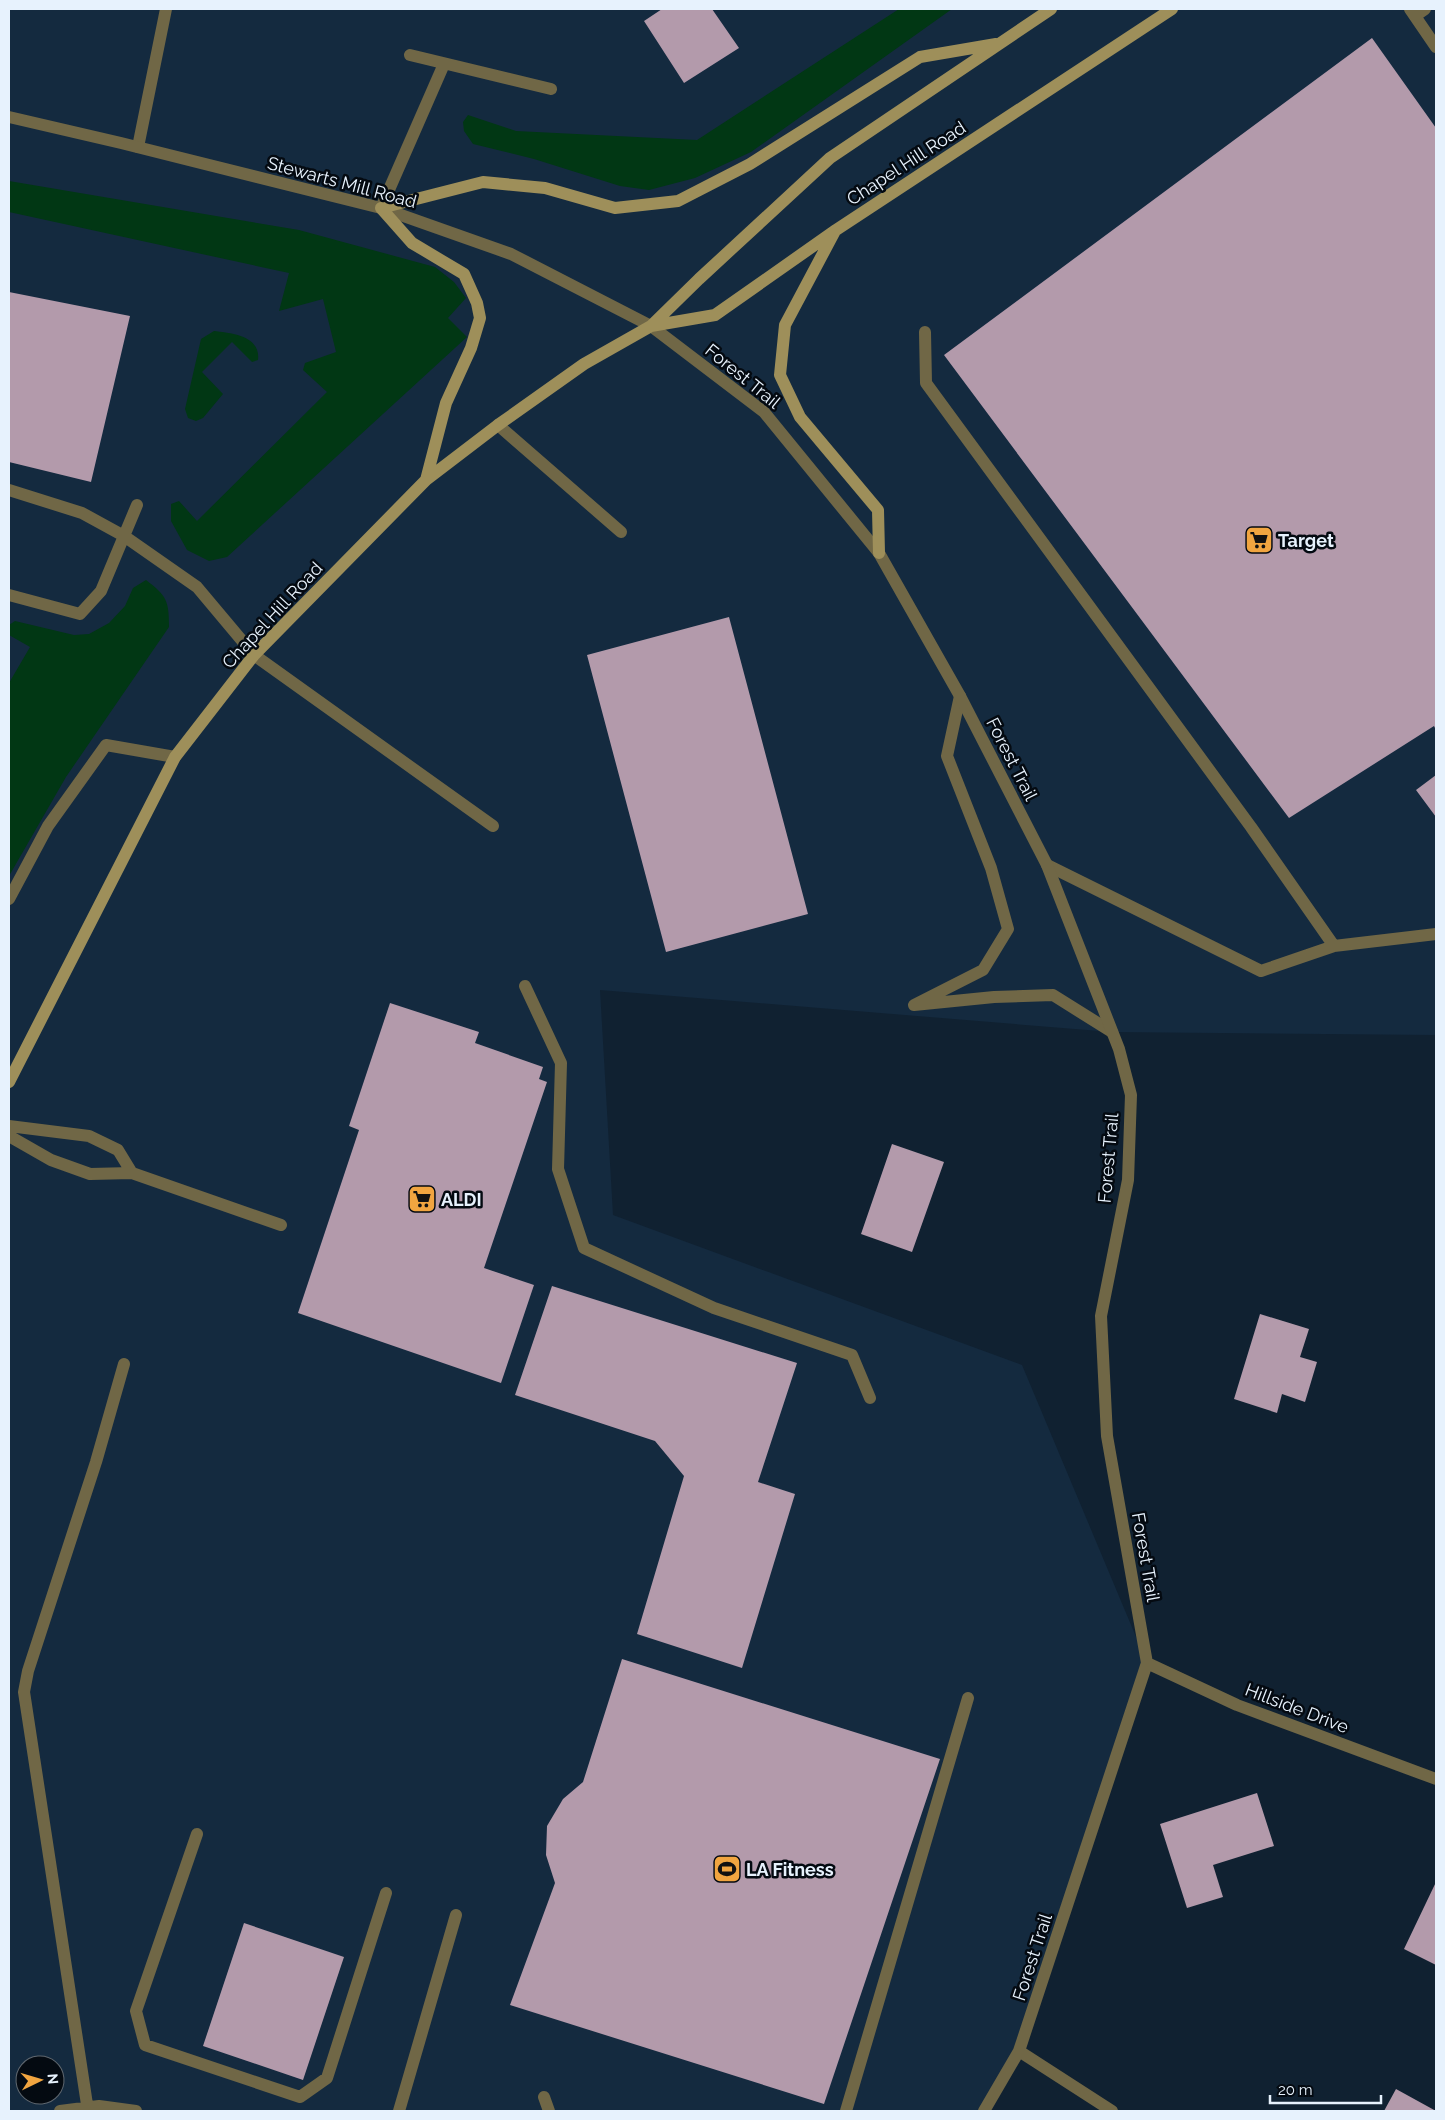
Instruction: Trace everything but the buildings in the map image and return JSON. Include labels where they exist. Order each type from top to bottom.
[{"type":"main road","name":"Chapel Hill Road","points":[[9,1082],[174,757],[254,655],[426,480],[584,364],[651,326],[830,158],[1051,9]]},
{"type":"main road","name":"Chapel Hill Road","points":[[651,326],[714,315],[836,230],[1172,9]]},
{"type":"main road","points":[[426,480],[446,403],[471,348],[480,318],[477,303],[464,274],[412,243],[381,208],[483,182],[545,188],[615,208],[678,201],[750,164],[920,57],[1000,43]]},
{"type":"main road","points":[[836,230],[784,325],[780,374],[800,416],[878,510],[878,552]]},
{"type":"street","points":[[138,147],[166,9]]},
{"type":"street","points":[[1417,11],[1436,47]]},
{"type":"street","points":[[410,55],[551,89]]},
{"type":"street","points":[[381,208],[444,64]]},
{"type":"street","name":"Stewarts Mill Road","points":[[9,117],[138,147],[381,208],[510,254],[651,326]]},
{"type":"street","name":"Forest Trail","points":[[651,326],[764,412],[878,552],[960,696],[1046,865],[1112,1032],[1131,1095],[1128,1180],[1101,1316],[1107,1436],[1147,1663],[1019,2051],[984,2111]]},
{"type":"street","points":[[925,332],[926,383],[1251,827],[1334,946]]},
{"type":"street","points":[[498,426],[621,532]]},
{"type":"street","points":[[9,490],[82,513],[124,536],[197,587],[254,655],[493,826]]},
{"type":"street","points":[[9,595],[80,614],[101,591],[137,506]]},
{"type":"street","points":[[960,696],[947,756],[991,868],[1008,929],[983,970],[914,1005],[994,997],[1053,995],[1112,1032]]},
{"type":"street","points":[[9,899],[48,826],[106,745],[174,757]]},
{"type":"street","points":[[1046,865],[1261,971],[1334,946],[1436,934]]},
{"type":"street","points":[[525,986],[561,1063],[558,1169],[584,1248],[714,1308],[852,1354],[870,1398]]},
{"type":"street","points":[[9,1126],[89,1136],[118,1150],[132,1173]]},
{"type":"street","points":[[9,1136],[51,1160],[90,1174],[132,1173],[281,1224]]},
{"type":"street","points":[[87,2110],[24,1692],[28,1671],[96,1462],[124,1364]]},
{"type":"street","name":"Hillside Drive","points":[[1147,1663],[1237,1705],[1436,1780]]},
{"type":"street","points":[[846,2111],[968,1698]]},
{"type":"street","points":[[196,1834],[136,2011],[145,2045],[300,2097],[327,2078],[386,1893]]},
{"type":"street","points":[[399,2111],[456,1915]]},
{"type":"street","points":[[1019,2051],[1112,2111]]},
{"type":"street","points":[[544,2097],[549,2111]]},
{"type":"street","points":[[60,2111],[87,2110],[99,2106],[136,2111]]},
{"type":"shaded area","points":[[9,9],[1436,9],[1436,1035],[1112,1032],[600,990],[613,1215],[1022,1365],[1147,1663],[1019,2051],[984,2111],[9,2111]]},
{"type":"green space","points":[[899,9],[952,9],[751,152],[695,178],[649,190],[620,186],[534,159],[473,144],[464,131],[463,122],[468,115],[516,131],[697,140]]},
{"type":"green space","points":[[9,181],[299,230],[435,267],[454,282],[466,298],[448,318],[467,337],[227,557],[209,561],[187,550],[171,521],[171,504],[179,501],[197,521],[327,392],[303,370],[305,363],[336,352],[323,299],[279,311],[289,273],[9,212]]},
{"type":"green space","points":[[214,331],[244,337],[255,346],[258,352],[258,360],[252,362],[232,342],[202,372],[223,394],[203,418],[196,421],[188,418],[185,409],[201,339]]},
{"type":"green space","points":[[146,580],[163,595],[167,605],[169,627],[66,777],[9,876],[9,683],[30,647],[9,635],[9,625],[15,621],[74,635],[89,634],[109,623],[125,606],[133,588]]},
{"type":"place","name":"Target","points":[[1259,540]]},
{"type":"place","name":"ALDI","points":[[422,1199]]},
{"type":"place","name":"LA Fitness","points":[[727,1869]]}]
